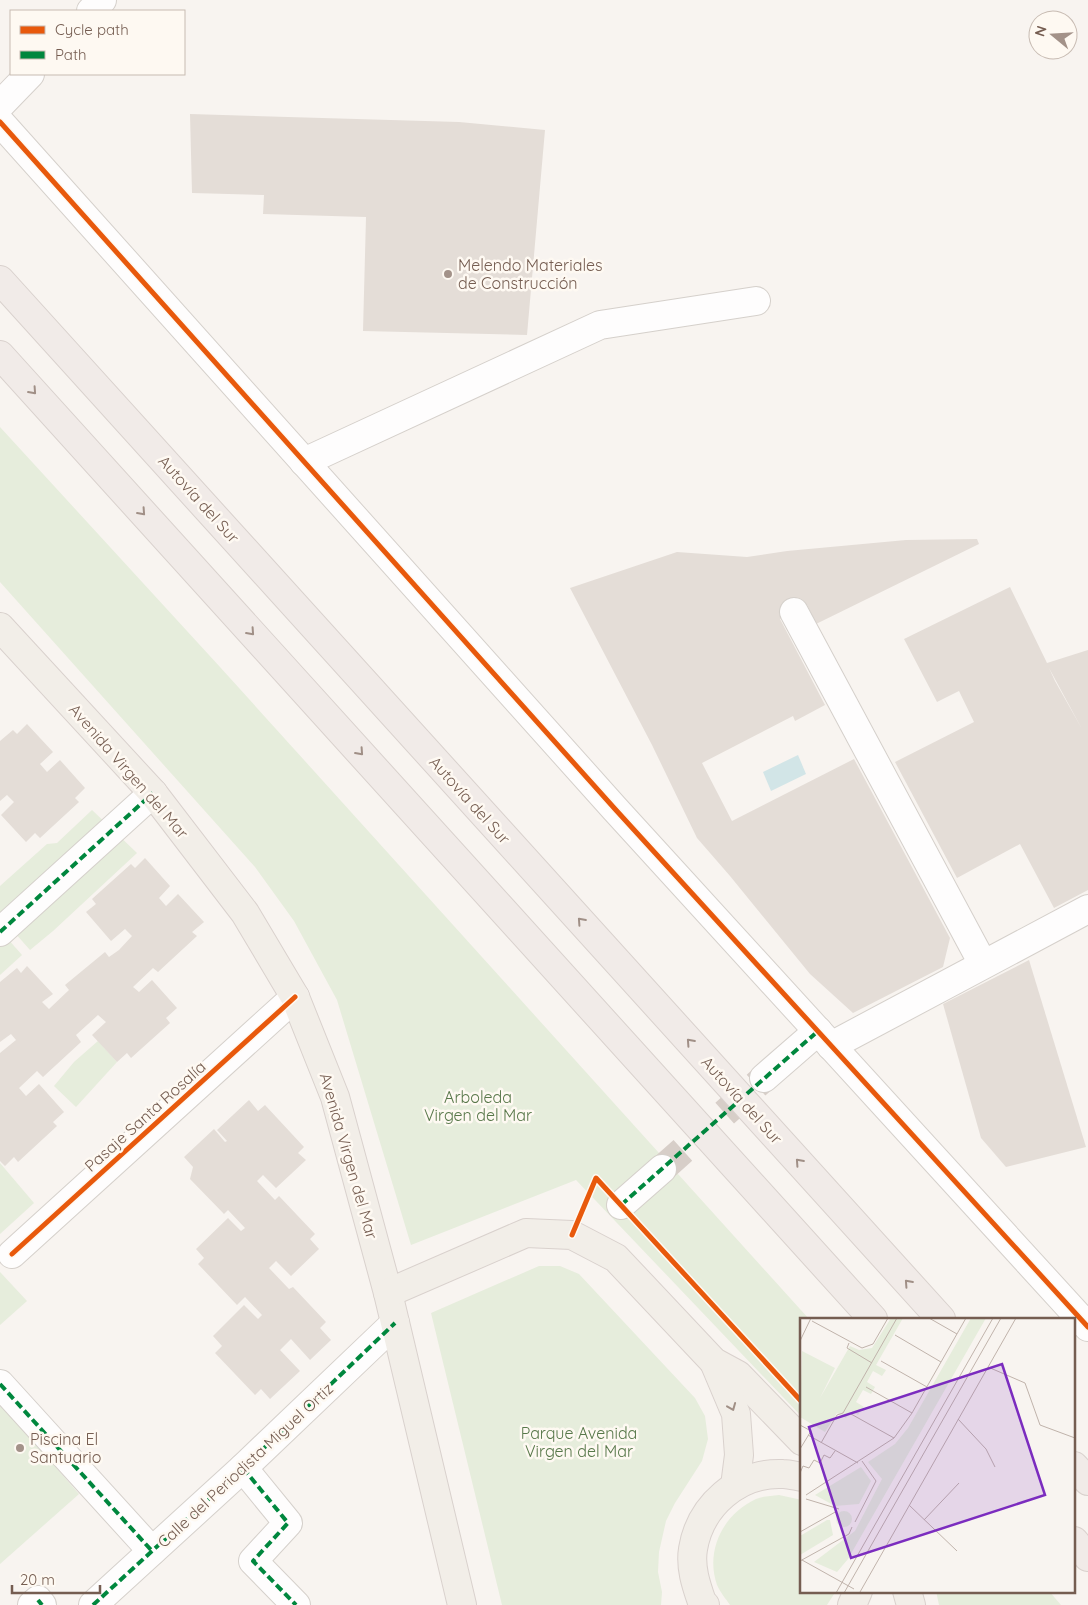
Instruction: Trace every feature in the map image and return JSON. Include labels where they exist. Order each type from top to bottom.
[{"type":"highway","name":"Autovía del Sur","points":[[0,280],[940,1318]]},
{"type":"highway","points":[[0,355],[872,1318]]},
{"type":"highway","points":[[1076,1468],[1088,1481]]},
{"type":"highway","points":[[1076,1543],[1088,1557]]},
{"type":"main road","name":"Avenida Virgen del Mar","points":[[0,627],[152,793],[246,913],[295,997],[335,1097],[388,1293],[462,1605]]},
{"type":"main road","points":[[388,1293],[526,1233],[572,1235],[616,1258],[714,1362],[738,1375],[800,1439]]},
{"type":"main road","points":[[714,1362],[736,1414],[739,1455],[735,1486]]},
{"type":"main road","points":[[698,1599],[692,1550],[700,1525],[714,1503],[735,1486],[758,1476],[783,1474],[800,1478]]},
{"type":"main road","points":[[852,1605],[858,1592]]},
{"type":"main road","points":[[907,1592],[911,1605]]},
{"type":"street","points":[[92,10],[102,0]]},
{"type":"street","points":[[0,105],[29,75]]},
{"type":"street","points":[[0,122],[622,817],[1088,1328]]},
{"type":"street","points":[[304,462],[600,325],[756,301]]},
{"type":"street","points":[[794,612],[983,964]]},
{"type":"street","points":[[0,932],[152,793]]},
{"type":"street","points":[[764,1078],[825,1038],[983,964],[1088,909]]},
{"type":"street","name":"Pasaje Santa Rosalía","points":[[12,1254],[295,997]]},
{"type":"street","points":[[621,1205],[662,1169]]},
{"type":"street","name":"Calle del Periodista Miguel Ortiz","points":[[93,1605],[243,1468],[395,1323]]},
{"type":"street","points":[[0,1384],[152,1551]]},
{"type":"street","points":[[243,1468],[288,1523],[253,1561],[296,1605]]},
{"type":"green space","name":"Arboleda Virgen del Mar","points":[[0,427],[220,667],[808,1318],[800,1318],[800,1415],[576,1180],[411,1245],[337,1000],[294,921],[255,867],[0,582]]},
{"type":"green space","points":[[92,810],[137,853],[30,950],[0,916],[0,886],[47,844],[57,843]]},
{"type":"green space","points":[[0,930],[22,955],[0,975]]},
{"type":"green space","points":[[98,1041],[117,1062],[76,1107],[54,1086],[74,1062]]},
{"type":"green space","points":[[0,1163],[34,1203],[0,1234]]},
{"type":"green space","name":"Parque Avenida Virgen del Mar","points":[[539,1266],[560,1266],[579,1274],[695,1398],[705,1416],[708,1439],[702,1461],[675,1503],[666,1521],[659,1552],[658,1572],[662,1592],[661,1605],[502,1605],[431,1313]]},
{"type":"green space","points":[[0,1272],[27,1301],[0,1325]]},
{"type":"green space","name":"Piscina El Santuario","points":[[0,1403],[79,1494],[0,1564]]},
{"type":"green space","points":[[779,1495],[800,1500],[800,1592],[835,1592],[827,1605],[730,1605],[718,1588],[713,1559],[720,1535],[734,1514],[756,1499]]},
{"type":"green space","points":[[936,1592],[1050,1592],[1061,1605],[939,1605]]},
{"type":"shaded area","points":[[798,755],[806,774],[771,791],[763,772]]},
{"type":"building","name":"Melendo Materiales de Construcción","points":[[190,114],[459,122],[545,130],[527,335],[363,331],[366,217],[263,214],[264,195],[192,193]]},
{"type":"building","points":[[977,539],[979,544],[816,624],[807,605],[780,619],[825,705],[795,721],[793,716],[702,763],[732,821],[854,759],[950,938],[943,967],[853,1013],[810,974],[697,838],[652,745],[570,588],[677,552],[747,557],[787,551],[906,540]]},
{"type":"building","points":[[1010,587],[1047,663],[1088,650],[1088,890],[1054,908],[1020,844],[957,878],[895,762],[974,722],[959,691],[937,702],[904,639]],"holes":[[[1049,668],[1082,729],[1055,681]]]},
{"type":"building","points":[[27,724],[53,752],[40,764],[47,772],[60,760],[85,788],[75,798],[79,802],[40,838],[35,833],[26,842],[1,815],[14,802],[7,795],[0,801],[0,741],[13,730],[17,734]]},
{"type":"building","points":[[145,858],[170,886],[159,898],[166,906],[178,894],[204,922],[192,932],[197,936],[158,972],[153,968],[133,987],[139,992],[152,980],[177,1008],[166,1018],[170,1023],[131,1058],[127,1053],[117,1062],[92,1035],[106,1022],[98,1015],[76,1035],[81,1042],[43,1077],[37,1071],[19,1088],[26,1096],[39,1084],[64,1112],[53,1122],[57,1126],[18,1162],[14,1157],[5,1166],[0,1161],[0,1053],[16,1040],[11,1034],[0,1042],[0,982],[17,968],[21,973],[27,966],[53,994],[42,1002],[49,1009],[69,990],[65,985],[105,952],[109,957],[119,950],[132,936],[125,929],[111,941],[86,912],[96,904],[92,899],[131,864],[135,868]]},
{"type":"building","points":[[1029,960],[1086,1147],[1006,1167],[981,1138],[943,1004]]},
{"type":"building","points":[[249,1100],[258,1111],[265,1105],[304,1147],[298,1153],[306,1160],[276,1188],[263,1175],[257,1181],[275,1200],[279,1196],[315,1234],[310,1239],[319,1249],[291,1276],[276,1261],[269,1268],[289,1289],[293,1287],[326,1322],[320,1328],[331,1340],[310,1360],[291,1339],[280,1350],[300,1371],[270,1399],[261,1389],[255,1395],[215,1353],[222,1346],[213,1336],[244,1305],[258,1319],[262,1315],[245,1297],[237,1305],[198,1264],[204,1258],[196,1249],[228,1218],[241,1231],[245,1228],[228,1210],[224,1214],[190,1179],[193,1167],[184,1157],[214,1129],[225,1142],[227,1141],[217,1130]]},
{"type":"tunnel","points":[[662,1169],[764,1078]]},
{"type":"marked path","points":[[0,932],[153,793]]},
{"type":"marked path","points":[[621,1205],[818,1031]]},
{"type":"marked path","points":[[93,1605],[243,1468],[395,1323]]},
{"type":"marked path","points":[[0,1384],[152,1551]]},
{"type":"marked path","points":[[243,1468],[288,1523],[253,1561],[296,1605]]},
{"type":"marked path","points":[[38,1600],[42,1605]]},
{"type":"cycle path","points":[[0,122],[615,809],[1088,1327]]},
{"type":"cycle path","points":[[12,1254],[295,997]]},
{"type":"cycle path","points":[[572,1235],[596,1178],[800,1400]]},
{"type":"place","name":"Melendo Materiales de Construcción","points":[[448,274]]},
{"type":"place","name":"Piscina El Santuario","points":[[20,1448]]}]
